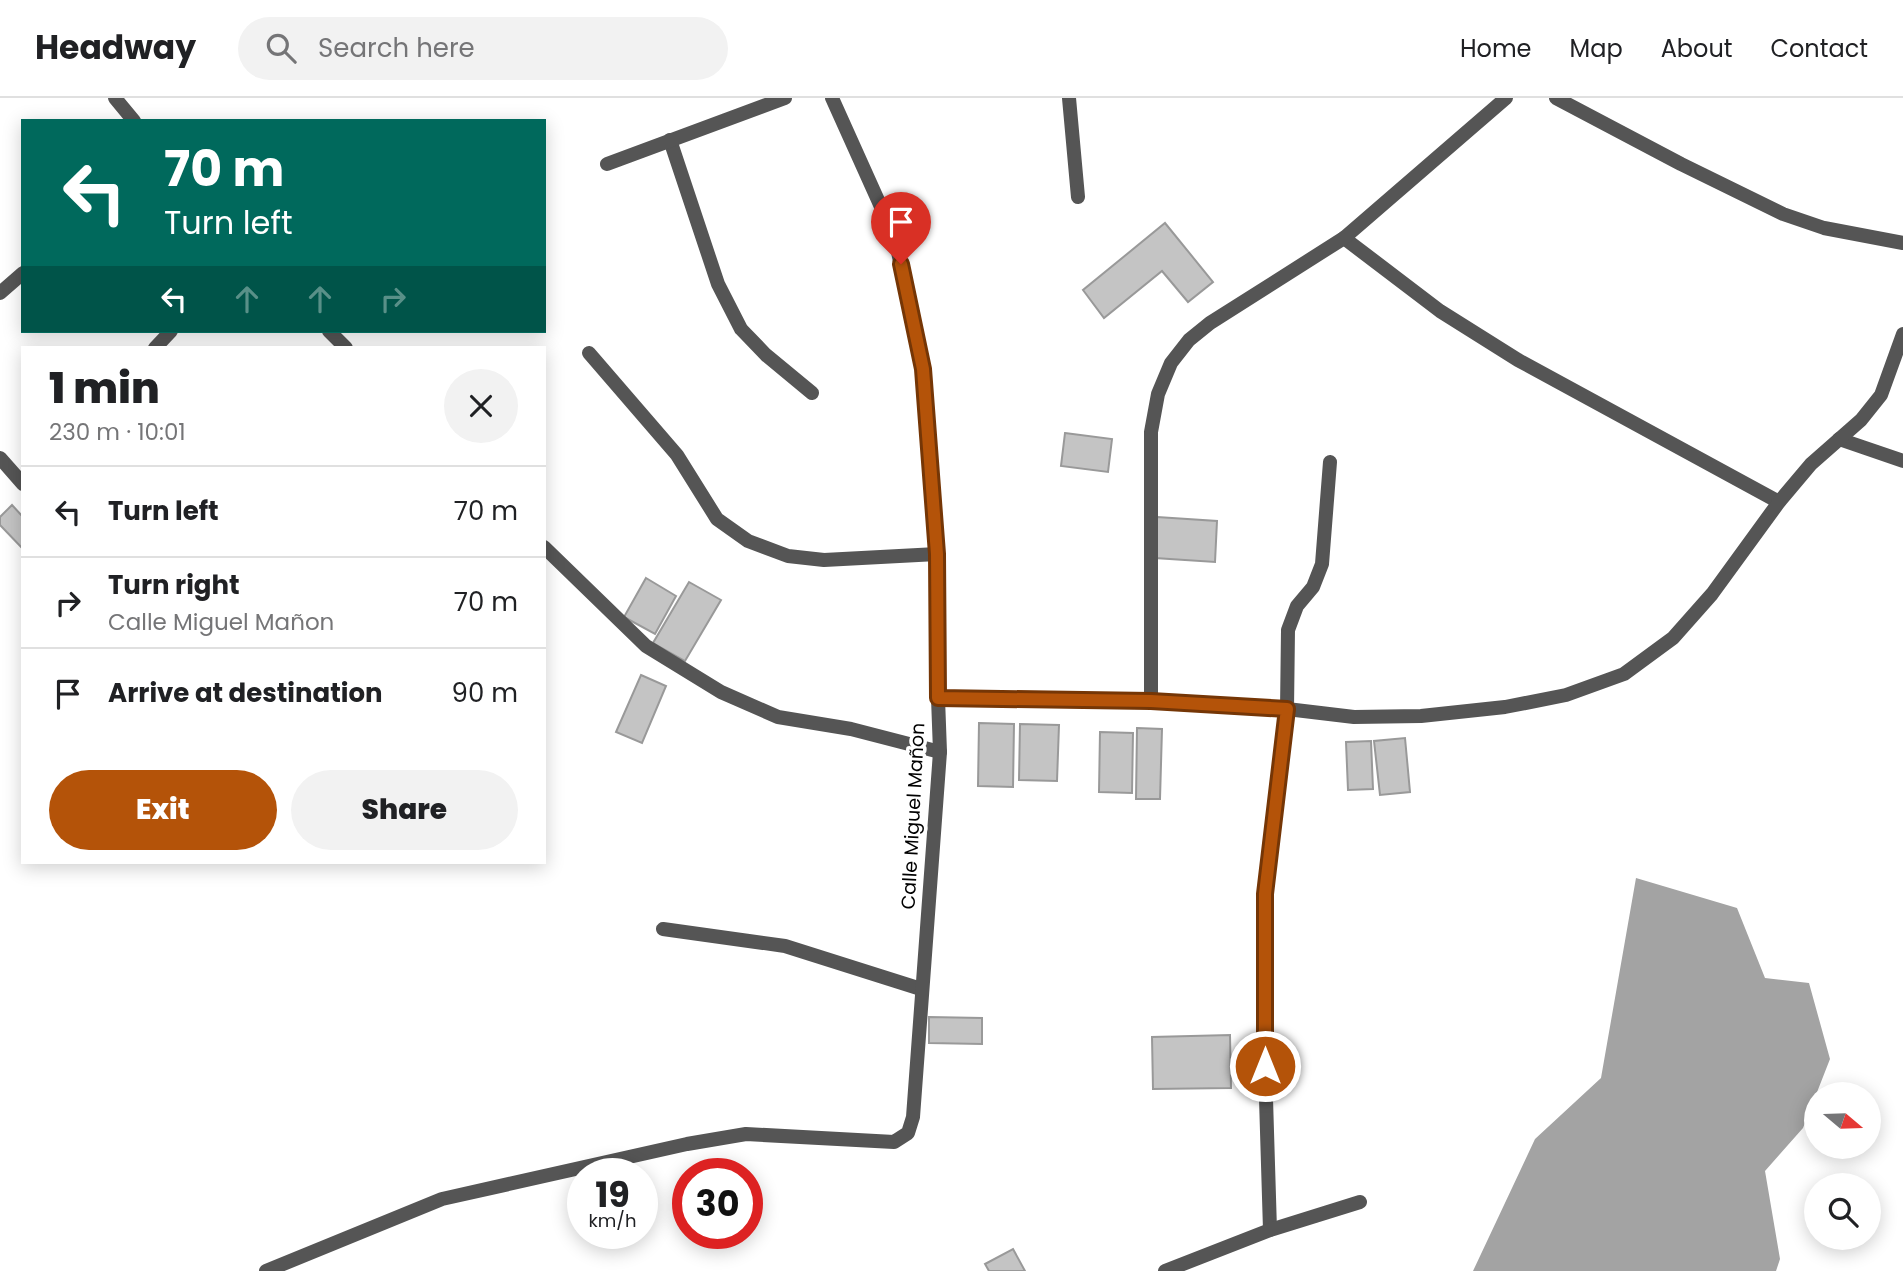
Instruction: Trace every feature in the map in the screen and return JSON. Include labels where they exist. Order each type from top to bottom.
[{"type":"street","points":[[115,98],[132,119]]},
{"type":"street","points":[[607,164],[785,98]]},
{"type":"street","name":"Calle Miguel Mañon","points":[[266,1271],[442,1199],[687,1144],[746,1134],[894,1142],[908,1133],[913,1117],[940,752],[937,554],[923,369],[895,239],[832,98]]},
{"type":"street","points":[[1069,98],[1078,197]]},
{"type":"street","points":[[1151,701],[1151,432],[1158,394],[1171,363],[1189,340],[1210,323],[1344,238],[1506,98]]},
{"type":"street","points":[[1556,98],[1783,214],[1824,228],[1903,243]]},
{"type":"street","points":[[670,140],[718,284],[741,329],[766,355],[812,393]]},
{"type":"street","points":[[1344,238],[1440,311],[1518,360],[1779,502]]},
{"type":"street","points":[[0,293],[21,274]]},
{"type":"street","points":[[157,346],[169,333]]},
{"type":"street","points":[[331,333],[344,346]]},
{"type":"street","points":[[938,698],[1151,701],[1287,709],[1354,717],[1421,716],[1506,707],[1566,695],[1624,674],[1673,638],[1712,594],[1779,502],[1811,464],[1861,420],[1881,396],[1903,334]]},
{"type":"street","points":[[589,353],[677,455],[717,519],[748,541],[788,556],[824,560],[937,554]]},
{"type":"street","points":[[1839,439],[1903,461]]},
{"type":"street","points":[[0,458],[21,482]]},
{"type":"street","points":[[1270,1230],[1265,1066],[1265,894],[1287,709],[1288,630],[1297,606],[1313,587],[1322,564],[1330,461]]},
{"type":"street","points":[[546,549],[646,646],[722,692],[778,717],[850,729],[940,752]]},
{"type":"street","points":[[663,929],[785,946],[921,989]]},
{"type":"street","points":[[1166,1271],[1270,1230],[1360,1202]]},
{"type":"shaded area","points":[[1636,878],[1737,908],[1765,978],[1809,983],[1830,1059],[1821,1082],[1804,1082],[1803,1128],[1765,1171],[1780,1259],[1776,1271],[1473,1271],[1535,1139],[1601,1078]]},
{"type":"building","points":[[1165,223],[1213,282],[1188,302],[1162,271],[1104,318],[1083,290]]},
{"type":"building","points":[[1065,433],[1112,439],[1108,472],[1061,466]]},
{"type":"building","points":[[12,505],[21,515],[21,547],[0,525],[0,517]]},
{"type":"building","points":[[1157,517],[1217,521],[1215,562],[1155,558]]},
{"type":"building","points":[[646,578],[676,596],[655,634],[624,617]]},
{"type":"building","points":[[689,582],[721,600],[685,661],[653,643]]},
{"type":"building","points":[[641,675],[666,686],[642,743],[616,732]]},
{"type":"building","points":[[979,723],[1014,724],[1013,787],[978,786]]},
{"type":"building","points":[[1020,724],[1059,725],[1057,781],[1019,780]]},
{"type":"building","points":[[1137,728],[1162,729],[1160,799],[1136,799]]},
{"type":"building","points":[[1100,732],[1133,733],[1132,793],[1099,792]]},
{"type":"building","points":[[1405,738],[1410,792],[1380,795],[1374,741]]},
{"type":"building","points":[[1371,741],[1373,789],[1348,790],[1346,742]]},
{"type":"building","points":[[929,1017],[982,1018],[982,1044],[929,1043]]},
{"type":"building","points":[[1230,1035],[1231,1088],[1153,1089],[1152,1037]]},
{"type":"building","points":[[1013,1249],[1025,1271],[989,1271],[985,1264]]},
{"type":"route","points":[[901,264],[923,369],[937,554],[938,698],[1151,701],[1287,709],[1265,894],[1265,1066]]}]
